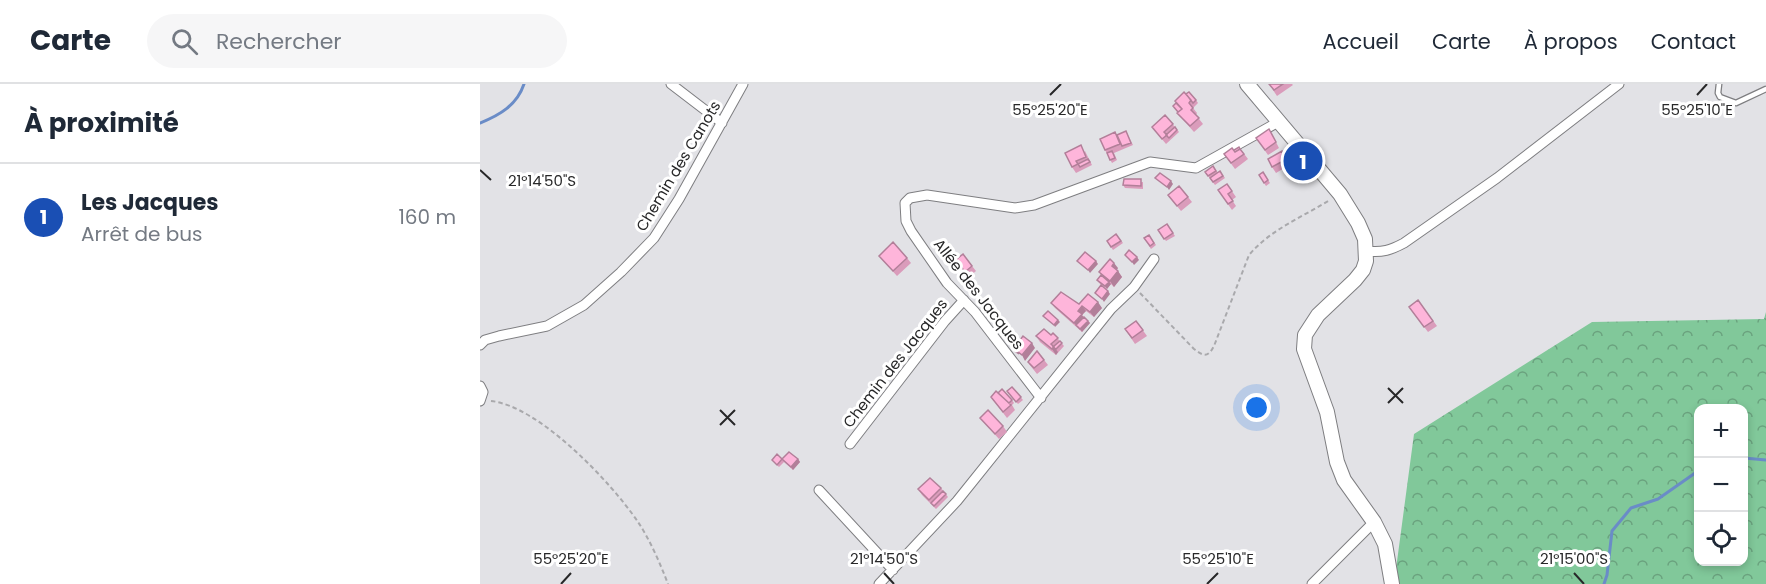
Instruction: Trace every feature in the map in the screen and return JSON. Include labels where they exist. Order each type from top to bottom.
[{"type":"main road","points":[[1247,84],[1340,194],[1365,239],[1367,251],[1363,270],[1318,315],[1305,336],[1304,349],[1327,412],[1340,471],[1374,522],[1385,544],[1392,584]]},
{"type":"street","points":[[671,84],[722,123]]},
{"type":"street","name":"Chemin des Canots","points":[[480,345],[485,340],[547,326],[584,305],[621,272],[654,238],[743,84]]},
{"type":"street","points":[[1367,251],[1379,253],[1392,250],[1404,243],[1497,178],[1619,84]]},
{"type":"street","name":"Allée des Jacques","points":[[1041,398],[975,312],[947,283],[911,231],[906,221],[905,203],[910,198],[927,195],[1016,208],[1034,205],[1150,162],[1196,168],[1280,121]]},
{"type":"street","points":[[879,584],[957,501],[1111,309],[1134,287],[1154,260]]},
{"type":"street","name":"Chemin des Jacques","points":[[850,444],[945,321],[964,300]]},
{"type":"street","points":[[480,386],[483,392],[480,401]]},
{"type":"street","points":[[819,490],[893,570]]},
{"type":"street","points":[[1311,584],[1374,522]]},
{"type":"lane","points":[[1719,84],[1720,97],[1736,103],[1766,90]]},
{"type":"path","points":[[1134,287],[1194,349],[1202,356],[1207,355],[1214,346],[1249,255],[1257,245],[1340,194]]},
{"type":"path","points":[[480,401],[500,402],[520,410],[547,426],[569,446],[605,482],[638,522],[668,584]]},
{"type":"green space","points":[[1766,312],[1766,584],[1394,584],[1414,434],[1592,322],[1764,319]]},
{"type":"building","points":[[1269,84],[1283,84],[1274,90]]},
{"type":"building","points":[[1184,92],[1191,100],[1189,103],[1193,108],[1191,110],[1199,118],[1190,126],[1177,113],[1182,109],[1175,101]]},
{"type":"building","points":[[1189,92],[1196,100],[1193,103],[1186,94]]},
{"type":"building","points":[[1176,103],[1182,109],[1178,112],[1173,106]]},
{"type":"building","points":[[1165,115],[1173,124],[1164,132],[1167,135],[1162,139],[1152,127]]},
{"type":"building","points":[[1175,127],[1177,130],[1169,138],[1166,135]]},
{"type":"building","points":[[1269,129],[1276,142],[1265,150],[1256,138]]},
{"type":"building","points":[[1126,131],[1131,143],[1122,146],[1117,135]]},
{"type":"building","points":[[1115,132],[1120,144],[1105,150],[1100,139]]},
{"type":"building","points":[[1081,145],[1086,157],[1076,161],[1078,164],[1072,167],[1065,153]]},
{"type":"building","points":[[1232,148],[1235,152],[1240,149],[1244,154],[1231,163],[1224,154]]},
{"type":"building","points":[[1112,151],[1115,158],[1110,160],[1107,153]]},
{"type":"building","points":[[1282,151],[1287,159],[1272,167],[1268,159]]},
{"type":"building","points":[[1088,159],[1090,162],[1080,167],[1078,164]]},
{"type":"building","points":[[1213,166],[1216,171],[1208,176],[1205,172]]},
{"type":"building","points":[[1220,171],[1223,176],[1213,182],[1210,178]]},
{"type":"building","points":[[1263,172],[1268,180],[1264,183],[1259,175]]},
{"type":"building","points":[[1160,173],[1171,181],[1167,187],[1155,178]]},
{"type":"building","points":[[1124,179],[1141,179],[1141,186],[1123,185]]},
{"type":"building","points":[[1227,184],[1232,191],[1228,194],[1233,201],[1228,204],[1218,190]]},
{"type":"building","points":[[1179,186],[1188,197],[1177,206],[1168,195]]},
{"type":"building","points":[[1167,224],[1173,233],[1164,239],[1158,230]]},
{"type":"building","points":[[1116,234],[1121,241],[1111,247],[1107,241]]},
{"type":"building","points":[[1149,235],[1154,243],[1150,246],[1144,238]]},
{"type":"building","points":[[893,242],[907,258],[893,271],[879,256]]},
{"type":"building","points":[[1129,250],[1137,257],[1132,262],[1125,255]]},
{"type":"building","points":[[1085,252],[1096,261],[1088,270],[1077,261]]},
{"type":"building","points":[[963,254],[972,266],[965,272],[962,268],[958,272],[951,264]]},
{"type":"building","points":[[1110,259],[1114,263],[1112,266],[1118,271],[1110,281],[1099,272]]},
{"type":"building","points":[[1101,275],[1109,282],[1105,286],[1097,280]]},
{"type":"building","points":[[1101,285],[1108,291],[1102,299],[1095,293]]},
{"type":"building","points":[[1061,292],[1079,304],[1088,294],[1098,302],[1090,312],[1082,306],[1078,311],[1082,314],[1074,323],[1051,303]]},
{"type":"building","points":[[1418,300],[1433,321],[1424,327],[1409,307]]},
{"type":"building","points":[[1048,311],[1058,320],[1054,325],[1043,316]]},
{"type":"building","points":[[1084,317],[1088,321],[1080,329],[1076,325]]},
{"type":"building","points":[[1136,321],[1143,330],[1132,338],[1125,329]]},
{"type":"building","points":[[1044,329],[1058,338],[1051,344],[1054,347],[1052,349],[1036,336]]},
{"type":"building","points":[[1023,336],[1032,343],[1022,355],[1017,351],[1021,347],[1017,344]]},
{"type":"building","points":[[1060,341],[1062,343],[1056,349],[1053,347]]},
{"type":"building","points":[[1037,351],[1044,360],[1034,368],[1028,362]]},
{"type":"building","points":[[1012,387],[1021,397],[1016,402],[1007,391]]},
{"type":"building","points":[[1002,389],[1012,400],[1009,403],[998,393]]},
{"type":"building","points":[[996,391],[1011,405],[1003,412],[991,397]]},
{"type":"building","points":[[988,410],[1003,426],[995,434],[980,418]]},
{"type":"building","points":[[789,452],[798,459],[791,467],[782,459]]},
{"type":"building","points":[[777,454],[782,459],[777,465],[772,460]]},
{"type":"building","points":[[930,478],[941,488],[929,500],[918,489]]},
{"type":"building","points":[[943,491],[946,494],[934,506],[931,503]]},
{"type":"waterway","points":[[480,123],[507,108],[517,98],[524,84]]},
{"type":"waterway","points":[[1748,458],[1766,460]]},
{"type":"waterway","points":[[1604,584],[1612,531],[1631,508],[1658,499],[1694,474]]},
{"type":"place","name":"Les Jacques","points":[[1303,161]]}]
